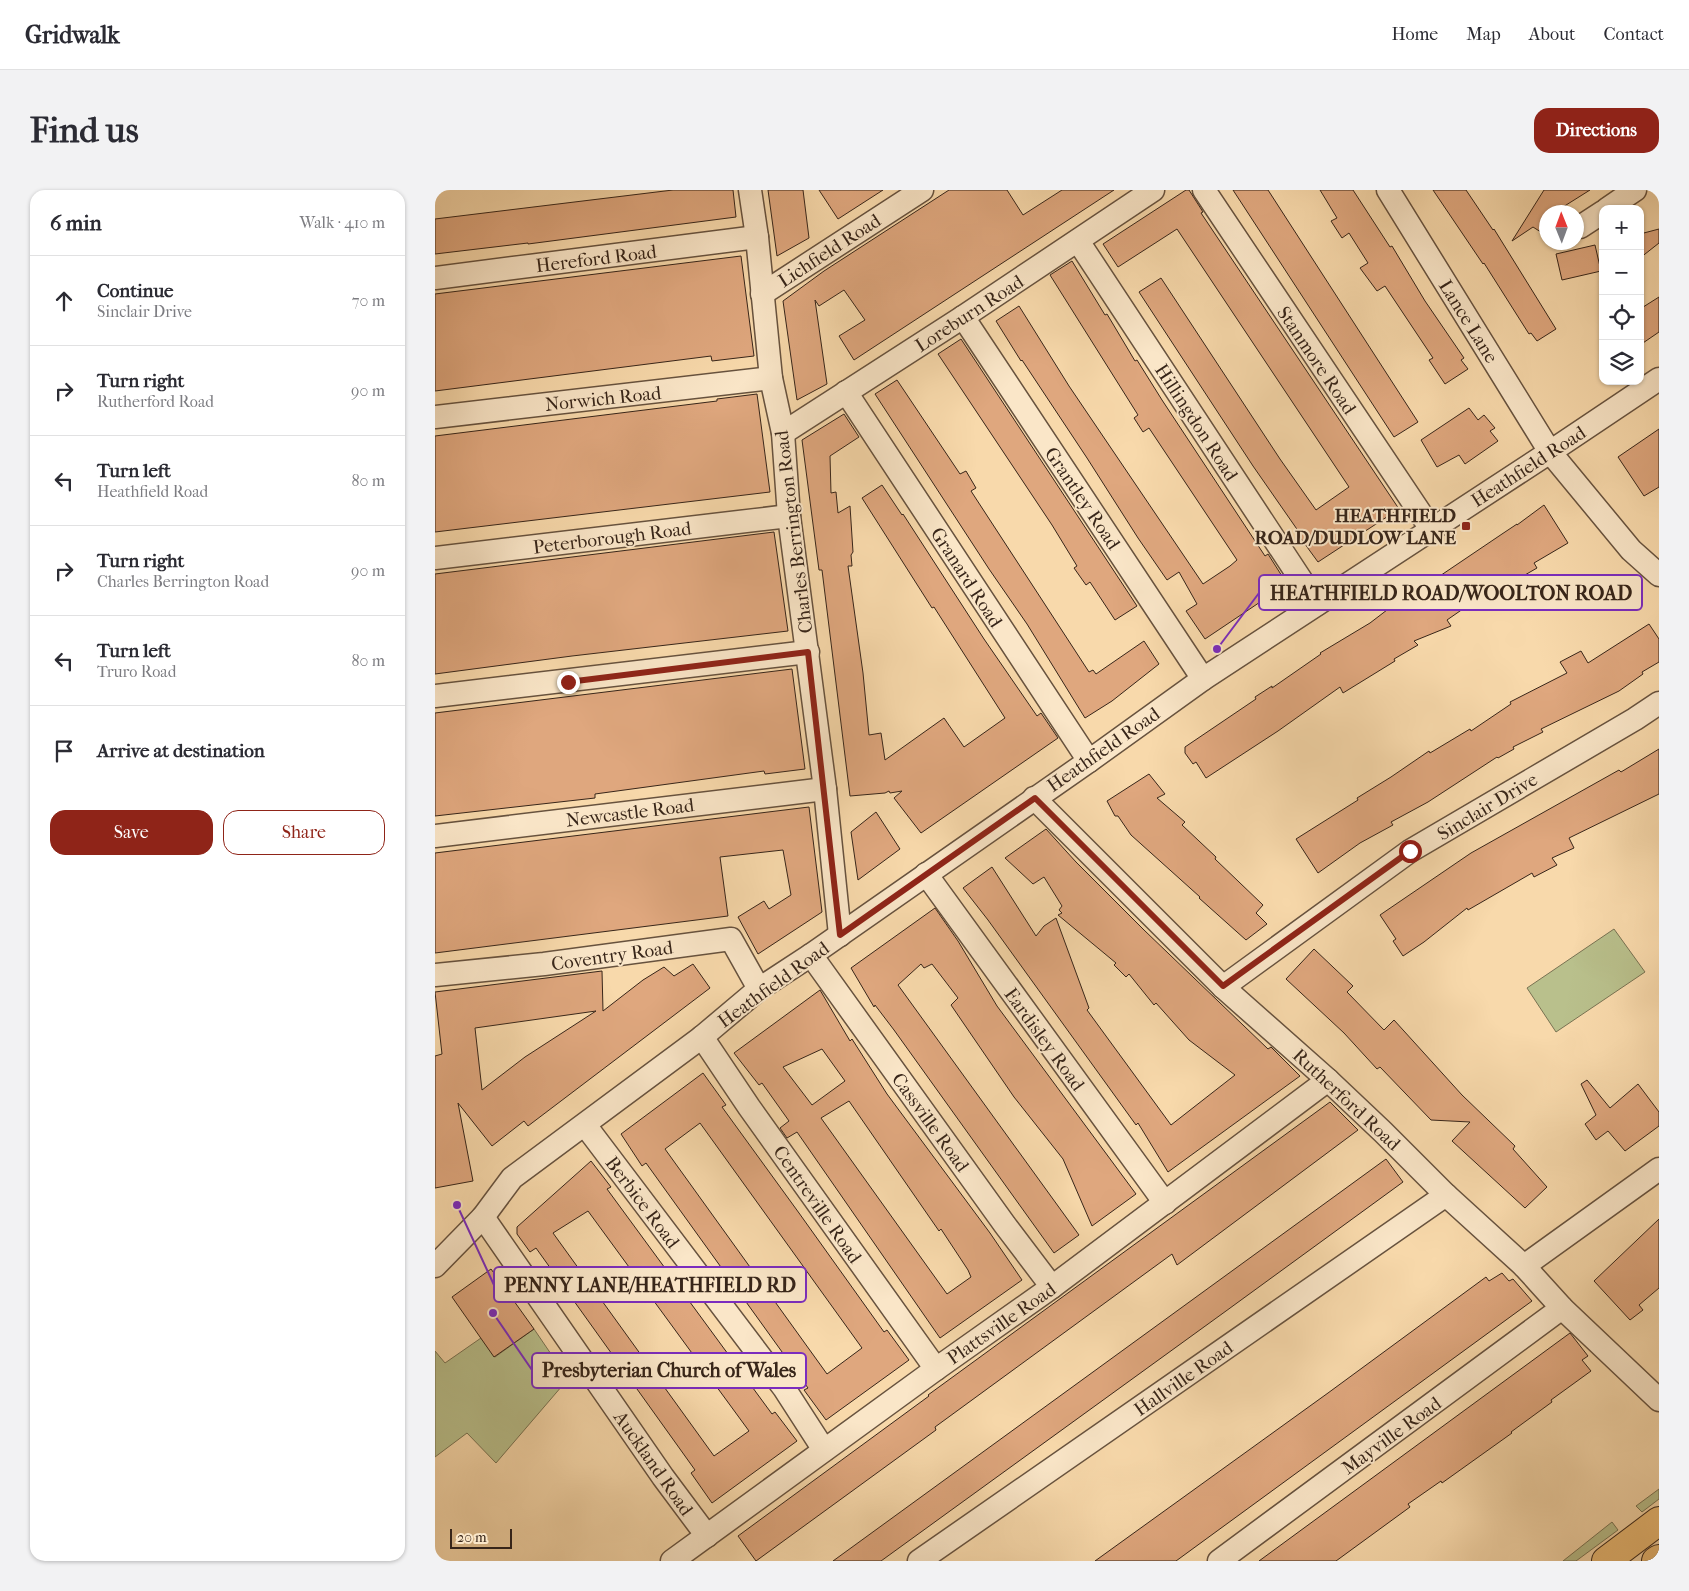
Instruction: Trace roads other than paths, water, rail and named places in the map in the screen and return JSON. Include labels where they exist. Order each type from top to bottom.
[{"type":"highway","points":[[1606,1561],[1659,1521]]},
{"type":"street","name":"Charles Berrington Road","points":[[750,190],[757,238],[771,378],[783,433],[789,516],[825,789],[840,935]]},
{"type":"street","name":"Lichfield Road","points":[[762,294],[922,190]]},
{"type":"street","name":"Loreburn Road","points":[[783,433],[963,317],[1153,190]]},
{"type":"street","name":"Stanmore Road","points":[[1204,190],[1431,530]]},
{"type":"street","points":[[1613,205],[1635,190]]},
{"type":"street","name":"Lance Lane","points":[[1390,191],[1550,452],[1631,550],[1659,575]]},
{"type":"street","points":[[1584,224],[1599,215]]},
{"type":"street","name":"Hereford Road","points":[[435,278],[757,238]]},
{"type":"street","name":"Hillingdon Road","points":[[1078,241],[1317,604]]},
{"type":"street","name":"Grantley Road","points":[[963,317],[1203,679]]},
{"type":"street","name":"Norwich Road","points":[[435,417],[771,378]]},
{"type":"street","name":"Heathfield Road","points":[[435,1266],[483,1217],[512,1178],[702,1037],[759,989],[840,935],[1203,679],[1659,379]]},
{"type":"street","name":"Granard Road","points":[[846,392],[1089,761]]},
{"type":"street","name":"Peterborough Road","points":[[435,558],[789,516]]},
{"type":"street","points":[[435,696],[808,652]]},
{"type":"street","name":"Sinclair Drive","points":[[1223,986],[1410,851],[1659,703]]},
{"type":"street","name":"Newcastle Road","points":[[435,836],[825,789]]},
{"type":"street","name":"Rutherford Road","points":[[1035,798],[1223,986],[1383,1132],[1446,1195],[1524,1266],[1563,1308],[1659,1400]]},
{"type":"street","name":"Eardisley Road","points":[[926,874],[1165,1203]]},
{"type":"street","name":"Coventry Road","points":[[435,975],[544,964],[731,938],[759,989]]},
{"type":"street","name":"Cassville Road","points":[[811,955],[1005,1225],[1052,1287]]},
{"type":"street","name":"Centreville Road","points":[[702,1037],[755,1115],[936,1368]]},
{"type":"street","name":"Plattsville Road","points":[[671,1561],[936,1368],[1052,1287],[1328,1080]]},
{"type":"street","name":"Berbice Road","points":[[585,1125],[784,1388],[824,1450]]},
{"type":"street","points":[[1524,1266],[1659,1169]]},
{"type":"street","name":"Hallville Road","points":[[919,1561],[1446,1195]]},
{"type":"street","name":"Auckland Road","points":[[483,1217],[663,1477],[707,1536]]},
{"type":"street","name":"Mayville Road","points":[[1219,1561],[1563,1308]]},
{"type":"place","name":"HEATHFIELD ROAD/DUDLOW LANE","points":[[1466,526]]},
{"type":"place","name":"HEATHFIELD ROAD/WOOLTON ROAD","points":[[1217,649]]},
{"type":"place","name":"PENNY LANE/HEATHFIELD RD","points":[[457,1205]]},
{"type":"place","name":"Presbyterian Church of Wales","points":[[493,1313]]}]
